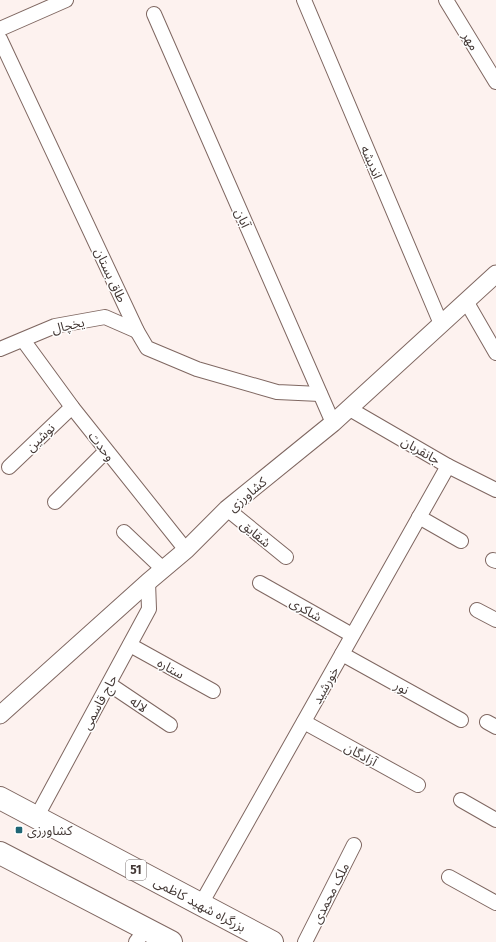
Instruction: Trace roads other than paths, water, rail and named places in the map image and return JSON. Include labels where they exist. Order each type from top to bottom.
[{"type":"highway","name":"بزرگراه شهید کاظمی","points":[[0,798],[272,942]]},
{"type":"highway","points":[[0,853],[141,935],[171,942]]},
{"type":"street","points":[[0,29],[49,3],[66,0]]},
{"type":"street","name":"اندیشه","points":[[304,0],[441,324]]},
{"type":"street","name":"مهر","points":[[446,0],[496,82]]},
{"type":"street","name":"آبان","points":[[154,14],[333,423]]},
{"type":"street","name":"طاق بستان","points":[[0,39],[137,331],[148,348],[197,369],[277,392],[320,394]]},
{"type":"street","name":"کشاورزی","points":[[0,715],[148,582],[164,570],[227,509],[333,423],[496,274]]},
{"type":"street","points":[[466,301],[496,353]]},
{"type":"street","name":"یخچال","points":[[0,349],[55,326],[105,317],[137,331]]},
{"type":"street","name":"وحدت","points":[[23,340],[106,451],[186,550]]},
{"type":"street","name":"نوشین","points":[[9,467],[72,407]]},
{"type":"street","name":"جانقربان","points":[[348,408],[448,466],[496,490]]},
{"type":"street","points":[[55,502],[106,451]]},
{"type":"street","name":"خورشید","points":[[201,904],[448,466]]},
{"type":"street","name":"شقایق","points":[[227,509],[286,557]]},
{"type":"street","points":[[419,517],[461,541]]},
{"type":"street","points":[[124,532],[164,570]]},
{"type":"street","name":"حاج قاسمی","points":[[36,818],[149,609],[148,582]]},
{"type":"street","name":"شاکری","points":[[260,583],[352,635]]},
{"type":"street","points":[[477,610],[496,620]]},
{"type":"street","name":"ستاره","points":[[130,645],[213,691]]},
{"type":"street","name":"نور","points":[[342,654],[461,720]]},
{"type":"street","name":"لاله","points":[[109,684],[170,725]]},
{"type":"street","name":"آزادگان","points":[[304,722],[418,785]]},
{"type":"street","points":[[461,800],[496,820]]},
{"type":"street","name":"ملک محمدی","points":[[305,942],[354,845]]},
{"type":"street","points":[[449,877],[496,903]]},
{"type":"place","name":"کشاورزی","points":[[19,830]]}]
